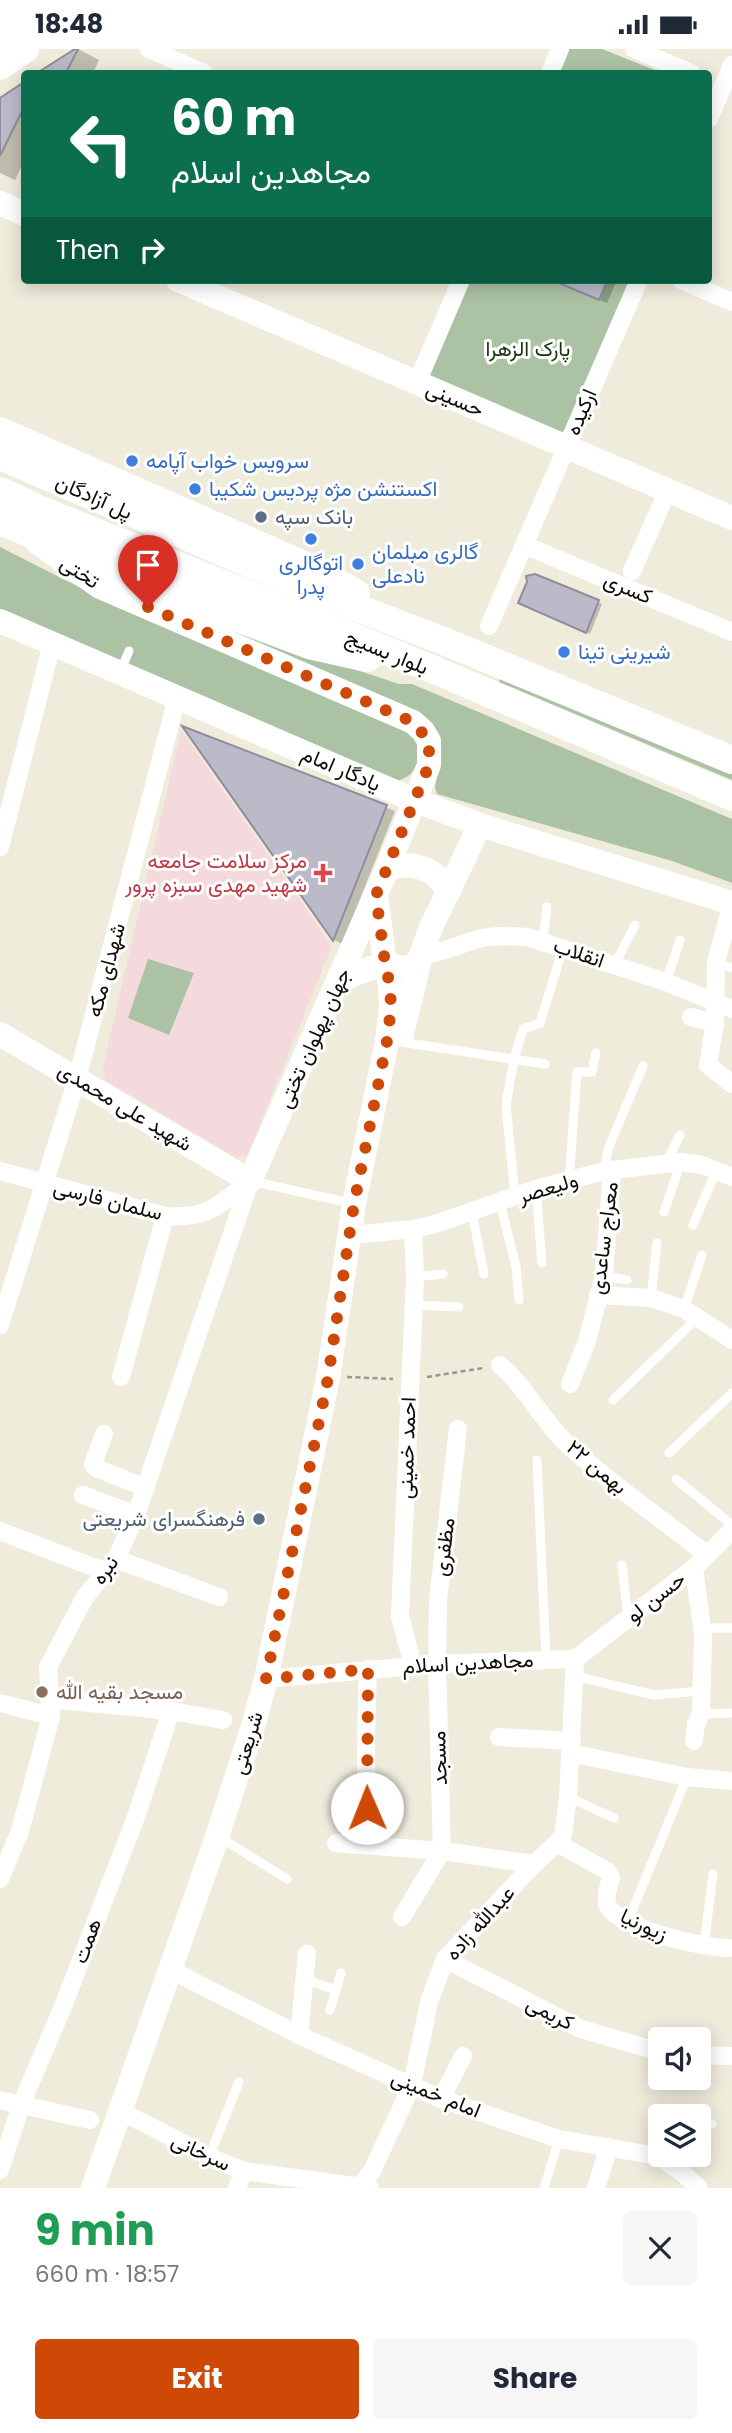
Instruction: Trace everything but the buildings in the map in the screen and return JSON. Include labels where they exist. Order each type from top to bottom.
[{"type":"main road","points":[[0,66],[25,49]]},
{"type":"main road","points":[[6,442],[313,569],[441,640]]},
{"type":"main road","name":"پل آزادگان","points":[[6,442],[266,571]]},
{"type":"main road","name":"پل آزادگان","points":[[0,491],[41,510]]},
{"type":"main road","name":"بلوار بسیج","points":[[41,510],[732,797]]},
{"type":"main road","points":[[9,525],[197,603],[309,645],[448,677]]},
{"type":"main road","name":"بلوار بسیج","points":[[266,571],[732,760]]},
{"type":"street","points":[[149,49],[197,70]]},
{"type":"street","points":[[551,70],[560,49]]},
{"type":"street","points":[[634,49],[684,70]]},
{"type":"street","points":[[712,111],[732,65]]},
{"type":"street","points":[[0,203],[21,213]]},
{"type":"street","name":"حسینی","points":[[187,284],[732,518]]},
{"type":"street","points":[[417,383],[459,284]]},
{"type":"street","name":"ارکیده","points":[[489,626],[637,284]]},
{"type":"street","points":[[690,284],[732,302]]},
{"type":"street","points":[[632,571],[668,490]]},
{"type":"street","name":"تختی","points":[[9,525],[100,587],[413,722],[429,741],[430,754],[429,765],[414,800]]},
{"type":"street","name":"کسری","points":[[524,545],[732,632]]},
{"type":"street","name":"یادگار امام","points":[[0,621],[52,644],[124,662],[177,698],[414,800],[480,825],[732,903]]},
{"type":"street","points":[[0,847],[52,644]]},
{"type":"street","name":"شهدای مکه","points":[[0,1325],[77,1079],[177,698]]},
{"type":"street","points":[[386,871],[414,800]]},
{"type":"street","name":"شریعتی","points":[[175,1972],[233,1786],[271,1679],[341,1377],[363,1234],[421,955],[431,927],[480,825]]},
{"type":"street","points":[[386,871],[403,865],[431,871],[442,880],[448,892]]},
{"type":"street","name":"جهان پهلوان تختی","points":[[250,1181],[386,871]]},
{"type":"street","name":"شریعتی","points":[[93,2188],[124,2114],[226,1841],[265,1723],[328,1378],[354,1204],[387,1041],[391,1008],[390,986],[376,895]]},
{"type":"street","points":[[732,903],[724,965],[724,1005],[715,1023],[708,1065],[732,1084]]},
{"type":"street","name":"انقلاب","points":[[421,955],[435,954],[480,939],[504,935],[527,937],[666,982],[724,1005]]},
{"type":"street","points":[[337,984],[385,963],[407,968],[421,955]]},
{"type":"street","points":[[691,1017],[715,1023]]},
{"type":"street","name":"شهید علی محمدی","points":[[0,1034],[250,1181]]},
{"type":"street","name":"ولیعصر","points":[[363,1234],[413,1229],[507,1201],[536,1189],[608,1171],[674,1162],[702,1165],[727,1174]]},
{"type":"street","name":"سلمان فارسی","points":[[0,1171],[165,1216],[186,1217],[199,1215],[220,1204],[250,1181]]},
{"type":"street","name":"معراج ساعدی","points":[[570,1384],[587,1341],[604,1276],[608,1171]]},
{"type":"street","name":"نبره","points":[[0,1879],[20,1831],[50,1708],[48,1667],[85,1597],[111,1565],[136,1515],[192,1344],[250,1181]]},
{"type":"street","points":[[121,1377],[165,1216]]},
{"type":"street","name":"احمد خمینی","points":[[413,1229],[415,1277],[400,1616],[413,1666]]},
{"type":"street","points":[[598,1295],[651,1299],[690,1314],[732,1340]]},
{"type":"street","name":"۲۲ بهمن","points":[[500,1365],[548,1423],[600,1474],[646,1506],[707,1555]]},
{"type":"street","name":"مظفری","points":[[437,1664],[438,1600],[458,1429]]},
{"type":"street","points":[[104,1434],[94,1458],[93,1464],[96,1468],[146,1488]]},
{"type":"street","points":[[83,1495],[136,1515]]},
{"type":"street","points":[[0,1531],[219,1597]]},
{"type":"street","name":"حسن لو","points":[[575,1667],[629,1619],[694,1568],[730,1532]]},
{"type":"street","points":[[694,1568],[701,1628],[701,1714],[695,1724],[694,1741]]},
{"type":"street","name":"مجاهدین اسلام","points":[[271,1679],[368,1669],[546,1659],[575,1667]]},
{"type":"street","name":"مسجد","points":[[437,1664],[442,1851]]},
{"type":"street","points":[[557,1843],[563,1835],[568,1797],[575,1667]]},
{"type":"street","points":[[368,1669],[366,1744],[370,1845]]},
{"type":"street","points":[[0,1703],[50,1708],[171,1711],[223,1720]]},
{"type":"street","name":"همت","points":[[0,2170],[21,2105],[64,2004],[136,1817],[171,1711]]},
{"type":"street","points":[[499,1737],[571,1747],[687,1777],[732,1781]]},
{"type":"street","points":[[336,1843],[442,1851],[534,1864]]},
{"type":"street","name":"زیورنیا","points":[[557,1843],[607,1871],[611,1877],[608,1907],[628,1921],[661,1937],[704,1946],[732,1948]]},
{"type":"street","name":"عبدالله زاده","points":[[363,2187],[412,2085],[429,2002],[445,1959],[557,1843]]},
{"type":"street","points":[[402,1917],[442,1851]]},
{"type":"street","points":[[299,2035],[307,1954]]},
{"type":"street","name":"کریمی","points":[[445,1959],[581,2029],[648,2049]]},
{"type":"street","name":"امام خمینی","points":[[175,1972],[299,2035],[441,2099],[559,2139],[648,2152]]},
{"type":"street","points":[[711,2055],[732,2056]]},
{"type":"street","points":[[441,2099],[463,2056]]},
{"type":"street","points":[[0,2100],[90,2120]]},
{"type":"street","name":"شریعتی","points":[[105,2188],[124,2114]]},
{"type":"street","name":"سرخانی","points":[[124,2114],[209,2157],[244,2171],[363,2187]]},
{"type":"street","points":[[596,2188],[609,2147]]},
{"type":"street","name":"امام خمینی","points":[[675,2167],[699,2188]]},
{"type":"street","points":[[237,2188],[244,2171]]},
{"type":"lane","points":[[543,941],[547,907]]},
{"type":"lane","points":[[614,966],[635,925]]},
{"type":"lane","points":[[666,982],[680,940]]},
{"type":"lane","points":[[519,1300],[507,1201],[506,1105],[514,1059],[523,1029],[540,1023],[563,948]]},
{"type":"lane","points":[[401,1042],[545,1064]]},
{"type":"lane","points":[[569,1182],[577,1072],[592,1072],[596,1053]]},
{"type":"lane","points":[[608,1171],[608,1149],[643,1066]]},
{"type":"lane","points":[[664,1212],[680,1135]]},
{"type":"lane","points":[[693,1225],[727,1174]]},
{"type":"lane","points":[[250,1181],[341,1201]]},
{"type":"lane","points":[[536,1189],[542,1263]]},
{"type":"lane","points":[[472,1212],[484,1274]]},
{"type":"lane","points":[[651,1299],[657,1243]]},
{"type":"lane","points":[[613,1400],[690,1314],[702,1255]]},
{"type":"lane","points":[[415,1277],[443,1274]]},
{"type":"lane","points":[[604,1276],[627,1280]]},
{"type":"lane","points":[[413,1305],[459,1307]]},
{"type":"lane","points":[[668,1453],[732,1393]]},
{"type":"lane","points":[[537,1459],[546,1659]]},
{"type":"lane","points":[[676,1479],[730,1532]]},
{"type":"lane","points":[[622,1565],[629,1619]]},
{"type":"lane","points":[[701,1628],[732,1628]]},
{"type":"lane","points":[[575,1667],[654,1695],[701,1691]]},
{"type":"lane","points":[[701,1714],[732,1713]]},
{"type":"lane","points":[[628,1921],[687,1777]]},
{"type":"lane","points":[[568,1797],[614,1818]]},
{"type":"lane","points":[[226,1841],[287,1879]]},
{"type":"lane","points":[[704,1946],[713,1874]]},
{"type":"lane","points":[[330,2010],[341,1973]]},
{"type":"lane","points":[[304,1979],[335,1990]]},
{"type":"lane","points":[[209,2157],[239,2082]]},
{"type":"lane","points":[[544,2188],[559,2139]]},
{"type":"shaded area","points":[[181,730],[332,946],[248,1154],[235,1157],[105,1080],[103,1067]]},
{"type":"green space","points":[[568,49],[602,49],[654,70],[559,70]]},
{"type":"green space","name":"پارک الزهرا","points":[[467,284],[630,284],[564,440],[426,381]]},
{"type":"green space","points":[[0,547],[77,586],[413,732],[422,748],[419,760],[408,776],[397,781],[0,610]]},
{"type":"green space","points":[[140,598],[399,684],[412,684],[732,819],[732,883],[672,861],[437,794],[435,787],[440,762],[438,742]]},
{"type":"green space","points":[[500,676],[732,774],[732,780],[499,682]]},
{"type":"green space","points":[[148,959],[194,973],[169,1035],[128,1018]]},
{"type":"place","name":"سرویس خواب آپامه","points":[[132,461]]},
{"type":"place","name":"اکستنشن مژه پردیس شکیبا","points":[[195,489]]},
{"type":"place","name":"بانک سپه","points":[[261,517]]},
{"type":"place","name":"اتوگالری پدرا","points":[[311,539]]},
{"type":"place","name":"گالری مبلمان نادعلی","points":[[358,564]]},
{"type":"place","name":"شیرینی تینا","points":[[564,652]]},
{"type":"place","name":"مرکز سلامت جامعه شهید مهدی سبزه پرور","points":[[323,873]]},
{"type":"place","name":"فرهنگسرای شریعتی","points":[[259,1519]]},
{"type":"place","name":"مسجد بقیه الله","points":[[42,1692]]},
{"type":"route","points":[[148,607],[413,722],[429,741],[429,765],[376,895],[390,986],[391,1008],[387,1041],[354,1204],[328,1378],[266,1679],[368,1669],[367,1808]]}]
